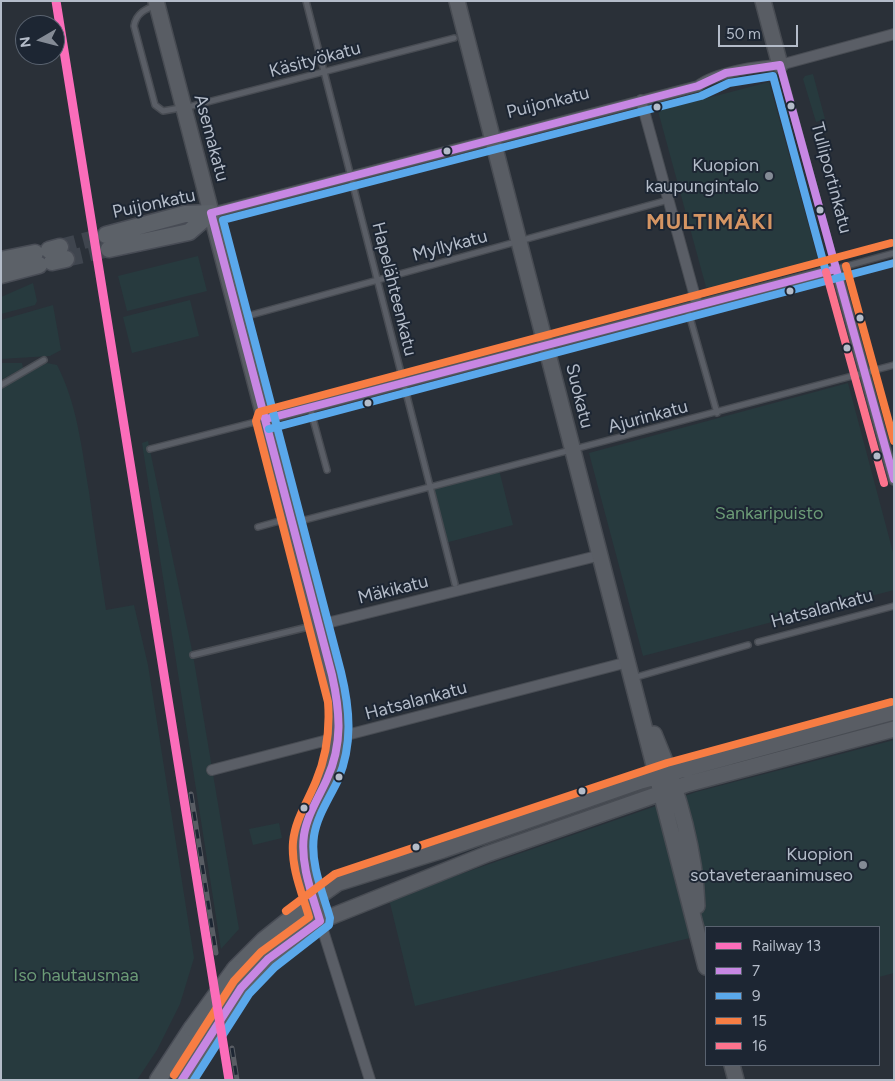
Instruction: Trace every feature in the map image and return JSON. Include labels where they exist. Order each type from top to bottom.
[{"type":"main road","name":"Suokatu","points":[[457,1],[633,681],[696,872],[698,936],[705,962]]},
{"type":"main road","name":"Tulliportinkatu","points":[[763,1],[780,65]]},
{"type":"main road","name":"Asemakatu","points":[[159,2],[184,108],[266,419],[288,522],[319,625],[338,700],[339,737],[331,773],[304,833],[304,858],[320,921]]},
{"type":"main road","name":"Puijonkatu","points":[[108,242],[185,214],[211,213]]},
{"type":"main road","points":[[1,260],[50,256],[1,275]]},
{"type":"main road","points":[[158,1080],[192,1028],[235,969],[264,940],[338,883],[443,850],[663,774],[894,712]]},
{"type":"main road","points":[[182,1080],[241,988],[268,959],[320,921],[487,854],[668,791],[894,729]]},
{"type":"main road","points":[[732,1066],[736,1080]]},
{"type":"street","name":"Puijonkatu","points":[[211,213],[350,175],[698,86],[706,80],[762,66],[780,65],[894,34]]},
{"type":"street","points":[[641,100],[668,200],[692,306]]},
{"type":"street","points":[[266,419],[836,269]]},
{"type":"street","name":"Tulliportinkatu","points":[[836,269],[894,480]]},
{"type":"street","name":"Mäkikatu","points":[[319,625],[601,555]]},
{"type":"street","name":"Hatsalankatu","points":[[212,770],[628,662]]},
{"type":"street","points":[[320,921],[370,1080]]},
{"type":"lane","name":"Hapelähteenkatu","points":[[306,1],[455,584]]},
{"type":"lane","name":"Käsityökatu","points":[[159,2],[141,12],[135,20],[134,26],[155,105],[163,111],[184,108],[454,38]]},
{"type":"lane","name":"Tulliportinkatu","points":[[780,65],[836,269]]},
{"type":"lane","name":"Myllykatu","points":[[239,318],[668,200]]},
{"type":"lane","points":[[836,269],[894,254]]},
{"type":"lane","points":[[692,306],[717,413]]},
{"type":"lane","points":[[1,385],[44,360]]},
{"type":"lane","name":"Ajurinkatu","points":[[258,527],[288,522],[430,488],[894,365]]},
{"type":"lane","points":[[310,408],[327,470]]},
{"type":"lane","points":[[150,449],[266,419]]},
{"type":"lane","name":"Hatsalankatu","points":[[758,642],[894,606]]},
{"type":"lane","name":"Mäkikatu","points":[[194,656],[319,625]]},
{"type":"lane","points":[[633,681],[748,645]]},
{"type":"green space","points":[[813,74],[825,119],[816,122],[803,79],[805,76]]},
{"type":"green space","points":[[769,82],[818,260],[710,289],[706,287],[658,111]]},
{"type":"green space","points":[[198,256],[207,291],[127,311],[118,276]]},
{"type":"green space","points":[[33,283],[37,301],[35,305],[1,314],[1,297]]},
{"type":"green space","points":[[190,300],[199,336],[132,353],[123,317]]},
{"type":"green space","points":[[53,305],[61,350],[50,356],[1,359],[1,320]]},
{"type":"green space","points":[[1,363],[22,363],[23,368],[1,380]]},
{"type":"green space","name":"Iso hautausmaa","points":[[47,363],[57,365],[64,380],[78,427],[106,610],[134,605],[148,665],[194,958],[180,1004],[157,1050],[137,1080],[1,1080],[1,387]]},
{"type":"green space","name":"Sankaripuisto","points":[[848,383],[894,556],[894,590],[643,656],[589,453]]},
{"type":"green space","points":[[148,441],[193,655],[239,929],[221,949],[142,443]]},
{"type":"green space","points":[[499,470],[513,525],[445,543],[430,488]]},
{"type":"green space","points":[[894,740],[894,973],[880,977],[880,926],[705,926],[705,963],[698,936],[415,1006],[389,899],[696,792]]},
{"type":"green space","points":[[279,823],[282,838],[253,845],[249,829]]},
{"type":"tunnel","points":[[60,247],[106,235]]},
{"type":"tunnel","points":[[66,259],[109,249]]},
{"type":"railway","points":[[191,794],[216,953]]},
{"type":"railway","points":[[232,1048],[237,1080]]},
{"type":"rail line","name":"13","points":[[56,1],[229,1080]]},
{"type":"transit line","name":"7","points":[[182,1080],[241,988],[268,959],[320,921],[305,868],[304,835],[310,813],[332,766],[338,740],[337,702],[332,675],[211,213],[698,86],[726,73],[780,65],[894,479]]},
{"type":"transit line","name":"9","points":[[194,1080],[249,994],[275,967],[329,925],[330,918],[315,868],[314,836],[321,815],[343,767],[348,740],[348,713],[341,672],[223,220],[701,96],[729,83],[773,76],[826,272]]},
{"type":"transit line","name":"15","points":[[174,1075],[234,981],[261,952],[309,917],[295,871],[293,842],[299,818],[323,761],[329,722],[328,702],[256,421],[259,412],[891,243]]},
{"type":"transit line","name":"9","points":[[269,429],[894,263]]},
{"type":"transit line","name":"15","points":[[846,266],[894,441]]},
{"type":"transit line","name":"7","points":[[266,419],[836,269]]},
{"type":"transit line","name":"16","points":[[826,272],[884,483]]},
{"type":"transit line","name":"15","points":[[286,911],[335,874],[667,763],[891,702]]},
{"type":"place","name":"Kuopion kaupungintalo","points":[[769,176]]},
{"type":"place","name":"Kuopion sotaveteraanimuseo","points":[[863,865]]},
{"type":"district","name":"MULTIMÄKI","points":[[710,223]]}]
